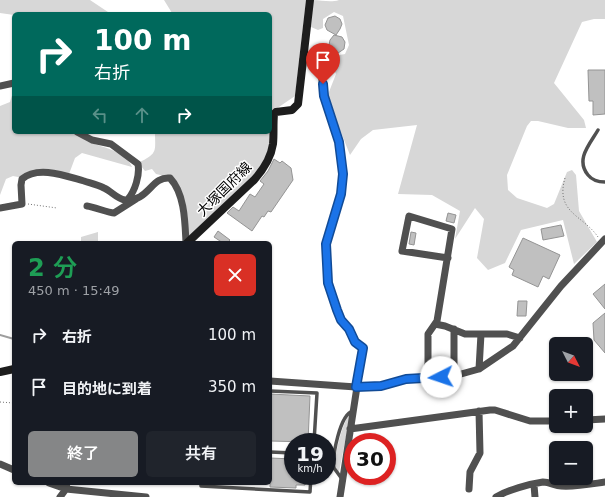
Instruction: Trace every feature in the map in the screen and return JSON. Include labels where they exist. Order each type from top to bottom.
[{"type":"main road","name":"大塚国府線","points":[[188,241],[254,180],[266,163],[273,144],[274,114],[276,112],[292,110],[298,104],[310,0]]},
{"type":"main road","points":[[0,372],[12,369]]},
{"type":"street","points":[[303,60],[316,59],[322,73],[324,96],[339,142],[343,174],[341,194],[326,244],[328,283],[341,320],[349,329],[355,342],[363,348],[340,497]]},
{"type":"street","points":[[0,86],[12,83]]},
{"type":"street","points":[[81,134],[92,140],[111,144],[138,164],[138,174],[132,195],[128,199]]},
{"type":"street","points":[[0,208],[22,204],[22,179],[31,174],[50,172],[105,188],[121,199],[137,199]]},
{"type":"street","points":[[87,206],[114,213],[142,196],[158,180],[170,178],[176,187],[185,216],[186,241]]},
{"type":"street","points":[[428,377],[428,334],[437,321],[448,258],[452,228],[409,216],[402,251],[448,258]]},
{"type":"street","points":[[272,381],[356,387],[381,386],[399,380],[454,376],[479,369],[513,346],[561,286],[604,241]]},
{"type":"street","points":[[435,324],[454,329],[465,334],[507,334],[520,338]]},
{"type":"street","points":[[454,329],[454,376]]},
{"type":"street","points":[[479,369],[481,334]]},
{"type":"street","points":[[350,429],[495,410],[530,421],[549,421]]},
{"type":"street","points":[[469,489],[470,472],[480,453],[479,411]]},
{"type":"street","points":[[593,420],[605,419]]},
{"type":"street","points":[[0,464],[12,469]]},
{"type":"street","points":[[496,497],[505,492],[534,484],[551,482],[560,486],[576,486],[605,482]]},
{"type":"street","points":[[534,484],[535,497]]},
{"type":"street","points":[[60,497],[67,486],[130,497],[146,497]]},
{"type":"lane","points":[[598,130],[584,153],[582,163],[589,176],[598,182],[605,182]]},
{"type":"lane","points":[[272,391],[317,393],[315,433]]},
{"type":"lane","points":[[336,442],[344,418],[349,412],[353,412]]},
{"type":"lane","points":[[272,452],[284,453]]},
{"type":"lane","points":[[336,471],[342,479]]},
{"type":"lane","points":[[201,485],[310,492],[310,485]]},
{"type":"path","points":[[565,178],[562,189],[564,199],[570,210],[604,241]]},
{"type":"path","points":[[22,204],[57,208]]},
{"type":"path","points":[[0,402],[12,403]]},
{"type":"shaded area","points":[[0,0],[90,0],[108,12],[12,12],[12,15],[0,13]]},
{"type":"shaded area","points":[[164,0],[306,0],[295,96],[276,109],[272,124],[272,12],[171,12]]},
{"type":"shaded area","points":[[313,0],[605,0],[605,19],[594,19],[582,22],[554,83],[584,120],[586,128],[568,128],[538,121],[531,121],[527,126],[507,175],[508,190],[517,198],[547,208],[554,204],[567,172],[572,170],[576,175],[579,211],[597,242],[574,264],[563,220],[521,230],[505,263],[488,270],[477,258],[484,219],[475,208],[455,239],[460,211],[432,195],[398,194],[417,125],[373,130],[361,139],[350,155],[327,97],[336,74],[331,63],[334,56],[345,54],[349,45],[343,16],[334,12],[323,19],[323,28],[318,30],[311,27]]},
{"type":"shaded area","points":[[12,96],[12,134],[84,134],[85,140],[124,156],[132,167],[82,153],[75,158],[69,174],[40,170],[23,178],[13,176],[6,179],[0,195],[0,106],[10,102]]},
{"type":"shaded area","points":[[155,134],[270,134],[268,152],[258,171],[190,236],[187,214],[169,177],[156,174],[152,169],[145,171],[141,166],[140,162],[153,154]]},
{"type":"shaded area","points":[[98,232],[98,241],[81,241],[81,237]]},
{"type":"shaded area","points":[[349,415],[347,433],[344,433],[344,447],[339,472],[336,468],[337,448]]},
{"type":"building","points":[[335,16],[340,19],[342,24],[336,35],[327,30],[325,25],[328,18]]},
{"type":"building","points":[[334,35],[342,37],[345,42],[344,49],[338,53],[332,51],[329,45],[330,40]]},
{"type":"building","points":[[588,70],[605,70],[605,114],[593,115],[593,101],[589,101]]},
{"type":"building","points":[[274,159],[280,163],[282,161],[291,168],[293,180],[271,212],[268,211],[264,217],[262,216],[252,231],[227,213],[233,207],[239,211],[250,194],[255,197],[264,184],[260,181],[268,171]]},
{"type":"building","points":[[448,213],[456,215],[454,223],[446,221]]},
{"type":"building","points":[[561,225],[564,236],[543,240],[541,229]]},
{"type":"building","points":[[218,231],[230,240],[220,241],[214,237]]},
{"type":"building","points":[[411,232],[416,233],[414,245],[409,244]]},
{"type":"building","points":[[523,238],[560,255],[549,279],[543,276],[538,287],[512,275],[514,270],[509,267]]},
{"type":"building","points":[[605,284],[605,309],[593,294]]},
{"type":"building","points":[[518,301],[527,301],[526,316],[517,316]]},
{"type":"building","points":[[605,313],[605,353],[594,340],[593,323]]},
{"type":"building","points":[[272,394],[310,396],[308,433],[284,433],[284,441],[272,441]]},
{"type":"building","points":[[272,458],[284,459],[284,485],[296,485],[296,488],[270,487],[270,485],[272,485]]},
{"type":"waterway","points":[[0,335],[12,338]]},
{"type":"route","points":[[323,84],[324,96],[339,142],[343,174],[341,194],[326,244],[328,283],[341,320],[349,329],[355,342],[363,348],[356,387],[388,385],[399,380],[406,379],[441,377]]}]
